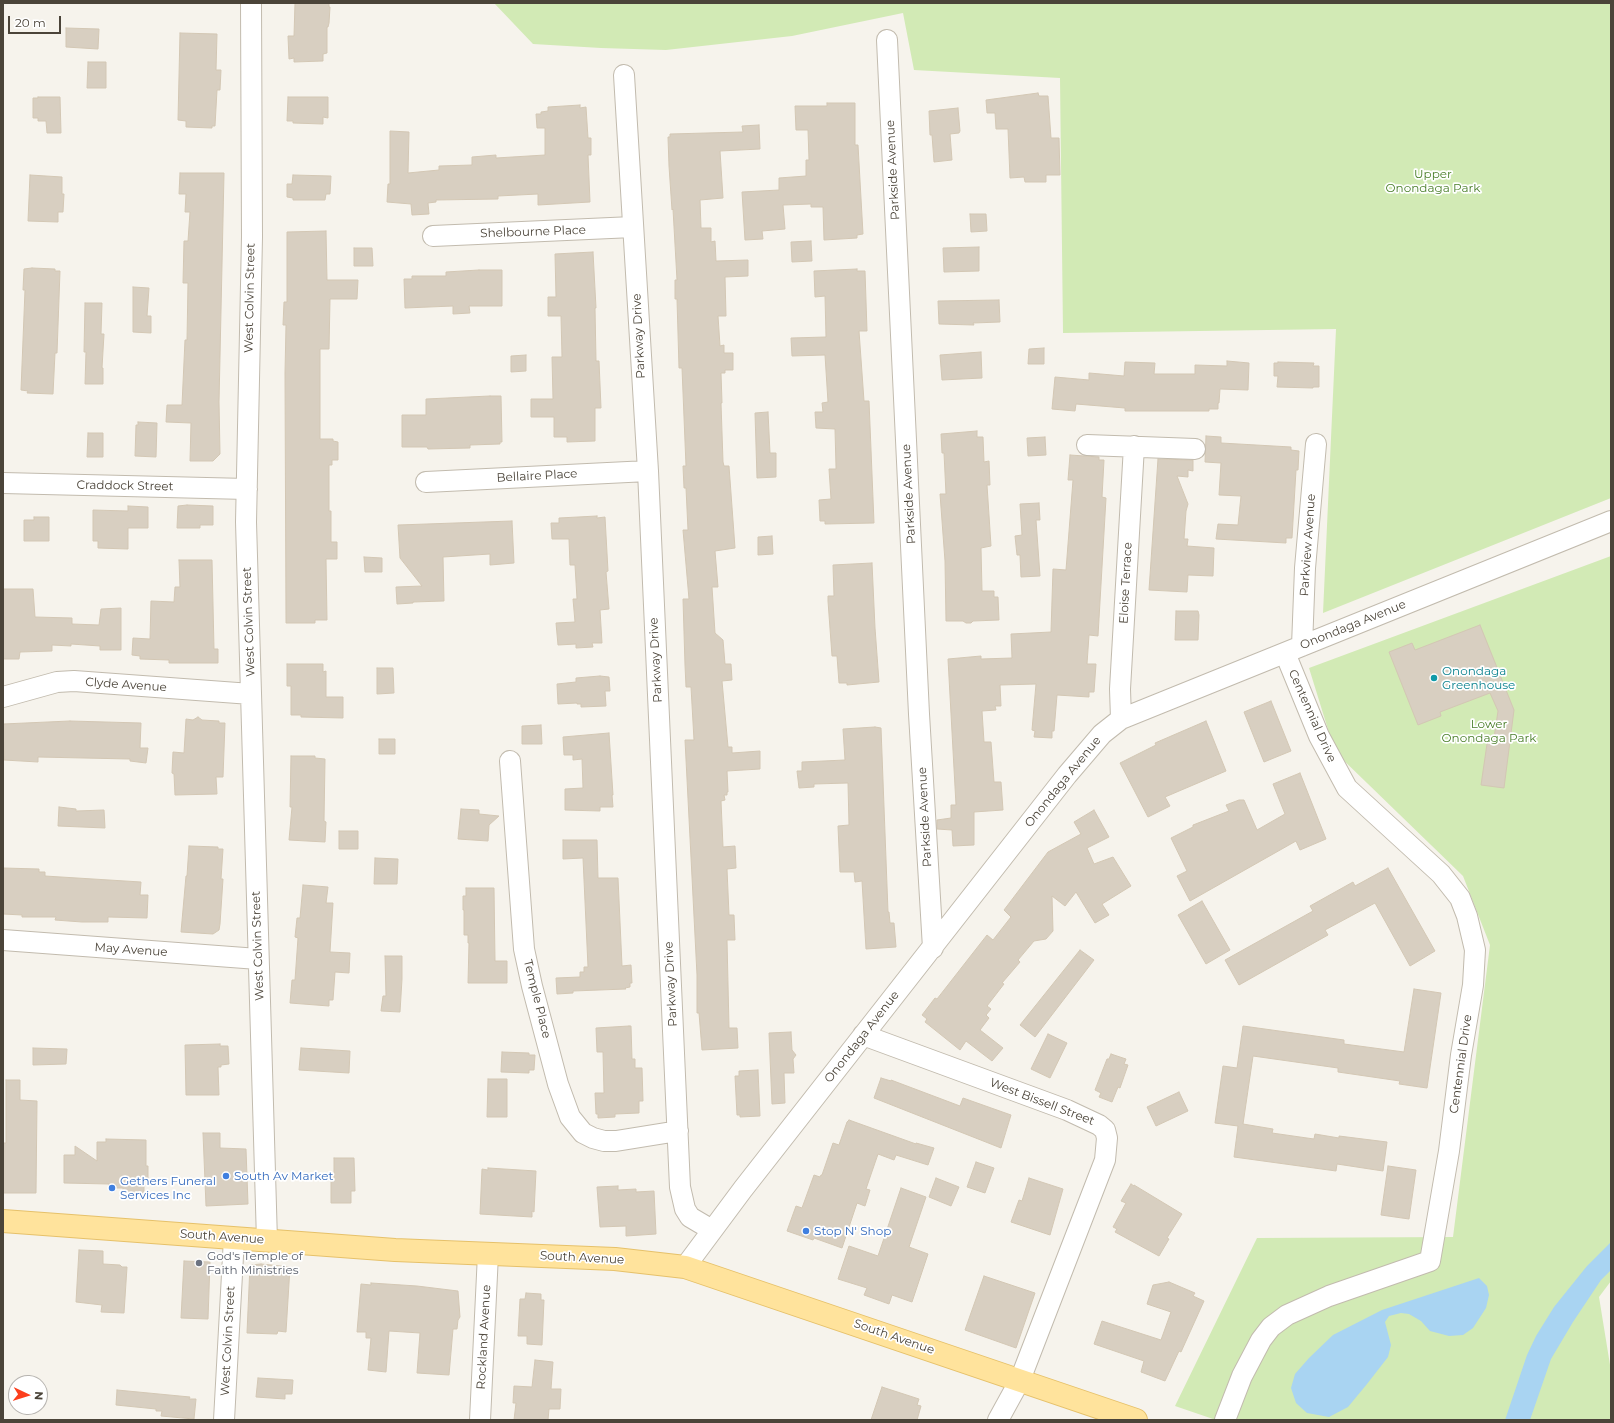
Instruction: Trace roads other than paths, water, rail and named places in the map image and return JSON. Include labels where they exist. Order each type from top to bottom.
[{"type":"main road","name":"South Avenue","points":[[3,1221],[395,1250],[614,1259],[685,1267],[1136,1420]]},
{"type":"street","name":"West Colvin Street","points":[[251,3],[252,237],[246,522],[267,1241]]},
{"type":"street","name":"Parkside Avenue","points":[[887,40],[918,698],[933,948]]},
{"type":"street","name":"Parkway Drive","points":[[624,75],[648,471],[680,1187],[684,1209],[690,1217],[712,1230]]},
{"type":"street","name":"Shelbourne Place","points":[[433,236],[633,227]]},
{"type":"street","name":"Parkview Avenue","points":[[1293,649],[1305,568],[1316,444]]},
{"type":"street","points":[[1087,445],[1195,449]]},
{"type":"street","name":"Eloise Terrace","points":[[1121,719],[1120,689],[1134,446]]},
{"type":"street","name":"Bellaire Place","points":[[426,482],[648,471]]},
{"type":"street","name":"Craddock Street","points":[[3,483],[246,489]]},
{"type":"street","name":"Onondaga Avenue","points":[[685,1267],[743,1189],[863,1035],[933,948],[1067,775],[1102,734],[1121,719],[1611,521]]},
{"type":"street","name":"Centennial Drive","points":[[1225,1420],[1242,1376],[1260,1340],[1271,1327],[1287,1315],[1329,1296],[1430,1261],[1449,1150],[1461,1055],[1473,985],[1475,950],[1467,916],[1460,898],[1441,874],[1347,788],[1319,736],[1293,649]]},
{"type":"street","name":"Clyde Avenue","points":[[3,697],[57,682],[74,681],[251,694]]},
{"type":"street","name":"Temple Place","points":[[510,761],[524,949],[532,986],[558,1084],[570,1117],[583,1133],[604,1141],[616,1141],[678,1131]]},
{"type":"street","name":"May Avenue","points":[[3,940],[258,959]]},
{"type":"street","name":"West Bissell Street","points":[[863,1035],[1067,1110],[1099,1125],[1105,1130],[1107,1138],[1105,1160],[1020,1380]]},
{"type":"street","name":"West Colvin Street","points":[[224,1420],[234,1238]]},
{"type":"street","name":"Rockland Avenue","points":[[480,1420],[488,1254]]},
{"type":"street","points":[[998,1420],[1020,1380]]},
{"type":"water","points":[[1611,1242],[1611,1270],[1601,1280],[1551,1359],[1530,1420],[1505,1420],[1527,1355],[1536,1336],[1554,1307],[1587,1266]]},
{"type":"water","points":[[1479,1278],[1487,1286],[1489,1295],[1486,1308],[1473,1328],[1463,1335],[1449,1336],[1430,1331],[1421,1321],[1409,1314],[1401,1313],[1389,1316],[1385,1322],[1391,1345],[1388,1357],[1348,1407],[1329,1417],[1307,1413],[1296,1403],[1291,1388],[1295,1374],[1333,1335],[1382,1310]]},
{"type":"place","name":"Onondaga Greenhouse","points":[[1434,678]]},
{"type":"place","name":"South Av Market","points":[[226,1176]]},
{"type":"place","name":"Gethers Funeral Services Inc","points":[[112,1188]]},
{"type":"place","name":"Stop N' Shop","points":[[806,1231]]},
{"type":"place","name":"God's Temple of Faith Ministries","points":[[199,1263]]},
{"type":"park label","name":"Upper Onondaga Park","points":[[1433,181]]},
{"type":"park label","name":"Lower Onondaga Park","points":[[1489,731]]}]
